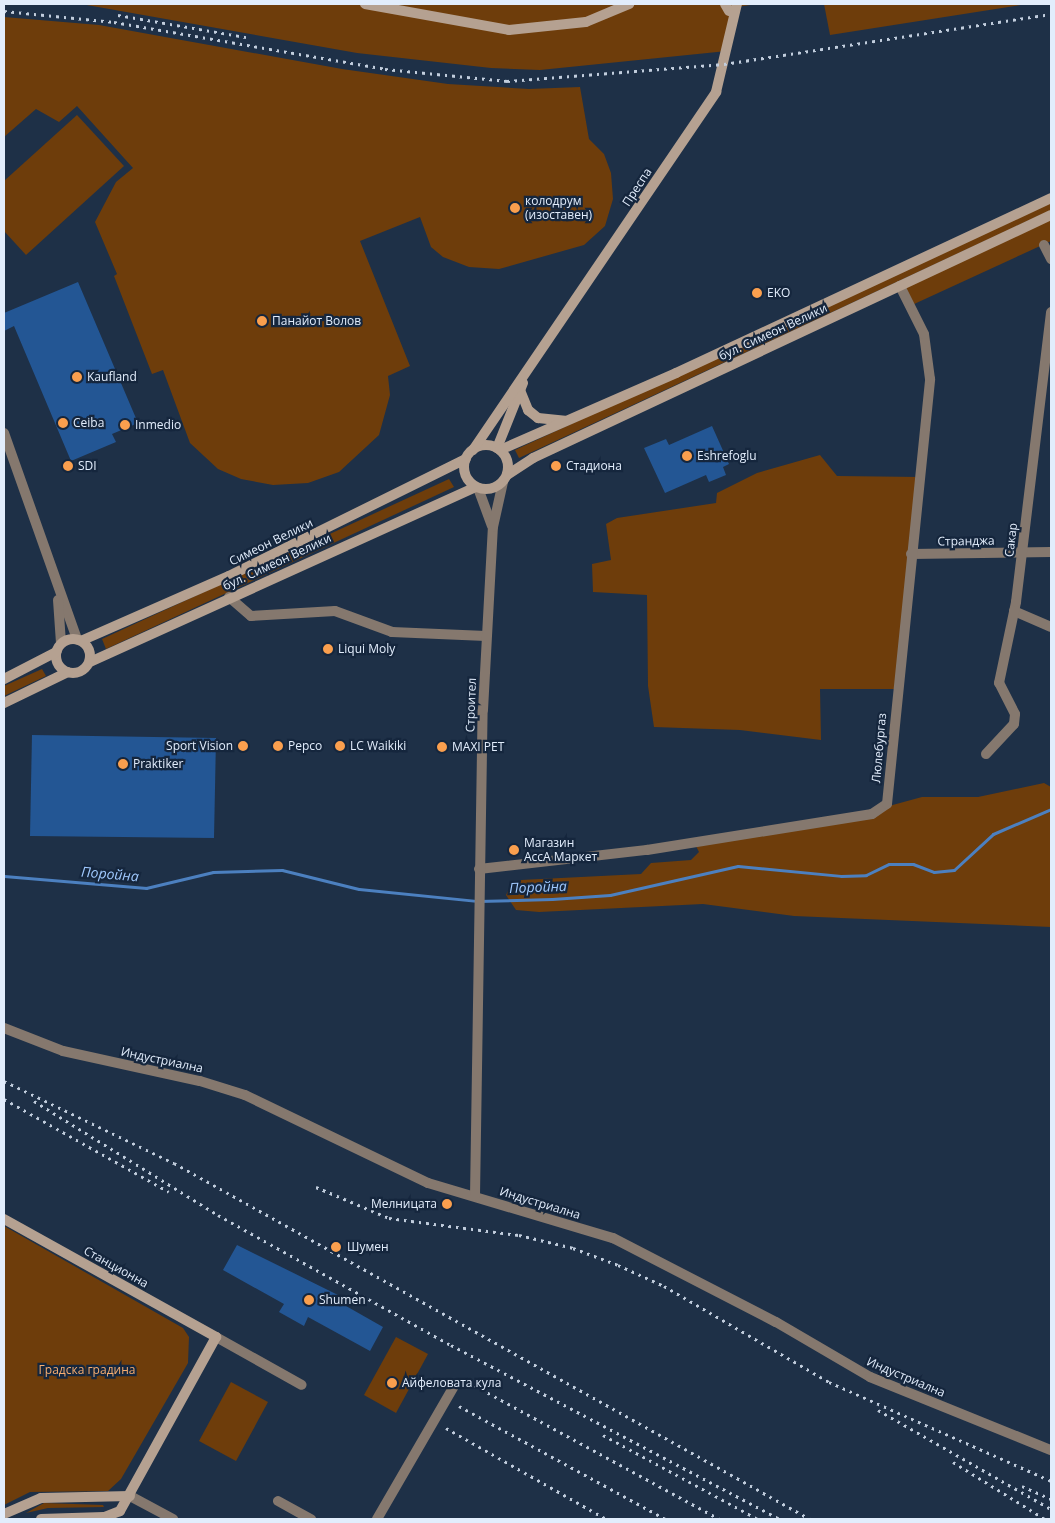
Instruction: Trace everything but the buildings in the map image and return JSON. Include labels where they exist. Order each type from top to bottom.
[{"type":"main road","points":[[365,4],[509,30],[586,22],[629,4]]},
{"type":"main road","name":"Преспа","points":[[527,370],[716,92],[727,46],[732,6]]},
{"type":"main road","name":"бул. Симеон Велики","points":[[571,421],[1051,198]]},
{"type":"main road","name":"бул. Симеон Велики","points":[[505,478],[533,458],[1051,215]]},
{"type":"main road","points":[[498,449],[527,370]]},
{"type":"main road","points":[[473,450],[485,445],[498,449],[508,461],[505,478],[492,489],[477,487],[465,475],[466,459],[527,370]]},
{"type":"main road","points":[[520,390],[528,410],[538,418],[571,421]]},
{"type":"main road","points":[[498,449],[571,421]]},
{"type":"main road","name":"Симеон Велики","points":[[80,640],[238,572],[466,459]]},
{"type":"main road","name":"бул. Симеон Велики","points":[[90,662],[477,487]]},
{"type":"main road","points":[[4,679],[59,647],[80,640],[90,652],[90,662],[78,672],[68,672],[4,703]]},
{"type":"main road","points":[[59,647],[59,666],[68,672]]},
{"type":"main road","name":"Станционна","points":[[4,1219],[216,1337]]},
{"type":"main road","points":[[41,1519],[113,1515],[130,1496],[216,1337]]},
{"type":"main road","points":[[4,1514],[41,1498],[130,1496]]},
{"type":"main road","points":[[4,1514],[13,1519]]},
{"type":"street","points":[[1044,244],[1051,259]]},
{"type":"street","name":"Люлебургаз","points":[[479,869],[647,850],[881,810],[887,804],[930,379],[924,334],[900,286]]},
{"type":"street","name":"Сакар","points":[[986,754],[1014,724],[1015,714],[999,683],[1014,610],[1023,552],[1051,312]]},
{"type":"street","points":[[4,433],[57,589],[80,640]]},
{"type":"street","name":"Строител","points":[[475,1196],[477,928],[486,636],[493,527],[505,478]]},
{"type":"street","points":[[477,487],[493,527]]},
{"type":"street","name":"Странджа","points":[[911,554],[1051,552]]},
{"type":"street","points":[[57,589],[59,647]]},
{"type":"street","points":[[229,598],[251,616],[335,611],[392,632],[486,636]]},
{"type":"street","points":[[1014,610],[1051,627]]},
{"type":"street","name":"Индустриална","points":[[4,1028],[63,1051],[200,1081],[245,1095],[284,1111],[404,1173],[621,1241],[776,1322],[870,1377],[1051,1450]]},
{"type":"street","name":"Станционна","points":[[216,1337],[302,1385]]},
{"type":"street","points":[[377,1519],[454,1386]]},
{"type":"street","points":[[130,1496],[173,1519]]},
{"type":"street","points":[[278,1501],[311,1519]]},
{"type":"green space","points":[[81,4],[757,4],[737,7],[727,51],[540,70],[491,68],[357,53]]},
{"type":"green space","points":[[824,4],[1027,4],[830,35]]},
{"type":"green space","points":[[4,17],[99,25],[342,69],[448,84],[529,89],[580,87],[589,139],[604,154],[611,173],[613,199],[605,226],[584,245],[499,269],[469,267],[443,257],[431,247],[420,217],[360,241],[410,366],[388,376],[390,395],[379,435],[339,472],[308,483],[273,485],[241,479],[218,469],[190,443],[163,370],[152,374],[114,276],[117,274],[95,222],[116,182],[133,168],[77,106],[59,122],[36,109],[4,137]]},
{"type":"green space","points":[[77,115],[124,166],[26,255],[4,231],[4,181]]},
{"type":"green space","points":[[1051,202],[1051,210],[519,458],[515,450]]},
{"type":"green space","points":[[1051,215],[1051,241],[912,305],[900,286]]},
{"type":"green space","points":[[820,455],[837,476],[920,477],[896,689],[820,689],[821,740],[740,730],[654,727],[648,686],[647,595],[593,592],[592,564],[611,560],[606,524],[617,518],[716,503],[717,493],[757,473]]},
{"type":"green space","points":[[449,479],[454,487],[106,649],[102,639]]},
{"type":"green space","points":[[42,669],[46,676],[4,696],[4,686]]},
{"type":"green space","points":[[1044,783],[1051,787],[1051,927],[794,916],[703,904],[539,912],[516,910],[506,895],[511,885],[521,880],[641,874],[651,863],[691,860],[699,852],[694,842],[845,818],[922,797],[978,797]]},
{"type":"green space","name":"Градска градина","points":[[4,1226],[183,1328],[189,1337],[188,1363],[121,1479],[108,1491],[30,1492],[4,1505]]},
{"type":"green space","points":[[396,1337],[428,1354],[396,1413],[364,1395]]},
{"type":"green space","points":[[231,1382],[268,1402],[236,1461],[199,1441]]},
{"type":"green space","points":[[44,1503],[103,1505],[104,1507],[48,1508],[26,1513]]},
{"type":"waterway","name":"Поройна","points":[[4,876],[146,888],[213,872],[282,870],[359,889],[478,901],[552,899],[610,895],[738,866],[841,876],[866,875],[889,864],[913,864],[934,872],[954,870],[993,834],[1051,809]]},
{"type":"railway","points":[[4,11],[114,22],[385,69],[507,81],[724,64],[1051,14]]},
{"type":"railway","points":[[118,15],[246,37]]},
{"type":"railway","points":[[4,1081],[174,1163],[810,1519]]},
{"type":"railway","points":[[4,1099],[169,1192]]},
{"type":"railway","points":[[34,1101],[218,1215],[451,1345],[779,1519]]},
{"type":"railway","points":[[316,1187],[389,1218],[519,1235],[573,1248],[618,1265],[664,1286],[829,1382],[1051,1481]]},
{"type":"railway","points":[[468,1382],[719,1519]]},
{"type":"railway","points":[[459,1406],[665,1519]]},
{"type":"railway","points":[[878,1410],[1051,1509]]},
{"type":"railway","points":[[446,1428],[606,1519]]},
{"type":"railway","points":[[603,1435],[758,1519]]},
{"type":"railway","points":[[953,1462],[1045,1519]]},
{"type":"railway","points":[[1022,1486],[1051,1499]]},
{"type":"place","name":"колодрум (изоставен)","points":[[515,208]]},
{"type":"place","name":"EKO","points":[[757,293]]},
{"type":"place","name":"Панайот Волов","points":[[262,321]]},
{"type":"place","name":"Kaufland","points":[[77,377]]},
{"type":"place","name":"Ceiba","points":[[63,423]]},
{"type":"place","name":"Inmedio","points":[[125,425]]},
{"type":"place","name":"Eshrefoglu","points":[[687,456]]},
{"type":"place","name":"SDI","points":[[68,466]]},
{"type":"place","name":"Стадиона","points":[[556,466]]},
{"type":"place","name":"Liqui Moly","points":[[328,649]]},
{"type":"place","name":"Sport Vision","points":[[243,746]]},
{"type":"place","name":"Pepco","points":[[278,746]]},
{"type":"place","name":"LC Waikiki","points":[[340,746]]},
{"type":"place","name":"MAXI PET","points":[[442,747]]},
{"type":"place","name":"Praktiker","points":[[123,764]]},
{"type":"place","name":"Магазин АссА Маркет","points":[[514,850]]},
{"type":"place","name":"Мелницата","points":[[447,1204]]},
{"type":"place","name":"Шумен","points":[[336,1247]]},
{"type":"place","name":"Shumen","points":[[309,1300]]},
{"type":"place","name":"Айфеловата кула","points":[[392,1383]]}]
